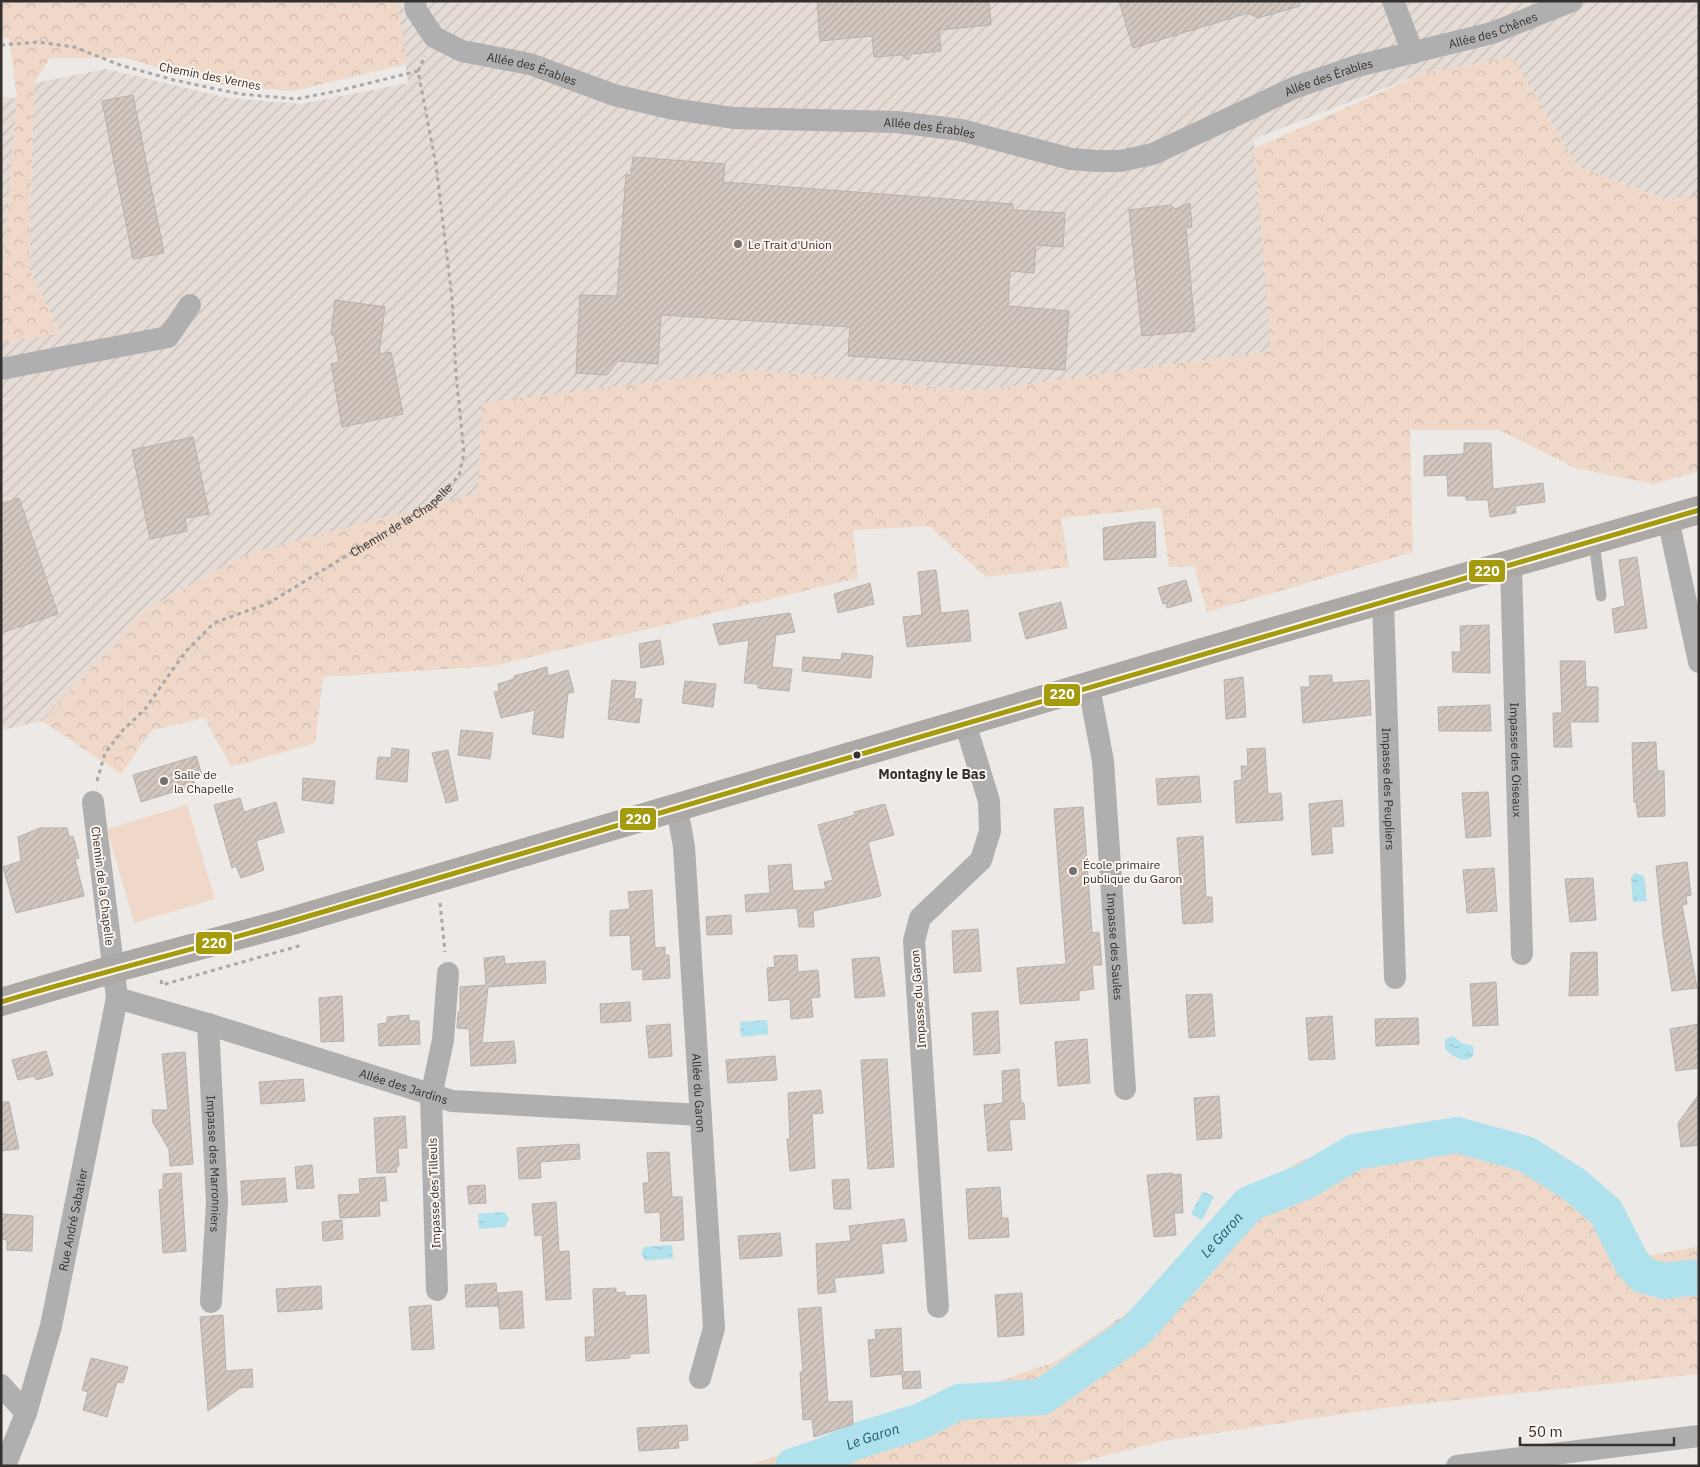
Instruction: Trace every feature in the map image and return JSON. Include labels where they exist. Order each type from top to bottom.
[{"type":"main road","points":[[1,1002],[113,969],[285,923],[1383,600],[1594,542],[1699,510]]},
{"type":"street","points":[[415,1],[416,10],[434,37]]},
{"type":"street","points":[[1393,1],[1413,53]]},
{"type":"street","name":"Allée des Chênes","points":[[1413,53],[1492,32],[1572,1]]},
{"type":"street","name":"Allée des Érables","points":[[434,37],[462,51],[530,64],[614,95],[674,109],[733,118],[896,122],[961,130],[1071,159],[1096,161],[1120,161],[1153,154],[1296,87],[1357,66],[1413,53]]},
{"type":"street","points":[[1,369],[168,337],[190,305]]},
{"type":"street","points":[[1668,519],[1699,662]]},
{"type":"street","name":"Impasse des Oiseaux","points":[[1511,565],[1522,954]]},
{"type":"street","name":"Impasse des Peupliers","points":[[1383,600],[1395,978]]},
{"type":"street","name":"Impasse des Saules","points":[[1089,687],[1103,761],[1125,1089]]},
{"type":"street","name":"Impasse du Garon","points":[[938,1307],[914,940],[920,918],[981,860],[990,831],[989,801],[965,723]]},
{"type":"street","name":"Chemin de la Chapelle","points":[[93,802],[113,969]]},
{"type":"street","name":"Allée du Garon","points":[[677,808],[684,847],[714,1328],[700,1378]]},
{"type":"street","name":"Rue André Sabatier","points":[[5,1466],[26,1414],[52,1326],[116,998],[113,969]]},
{"type":"street","name":"Impasse des Tilleuls","points":[[437,1290],[431,1096],[443,1040],[448,973]]},
{"type":"street","name":"Allée des Jardins","points":[[116,998],[208,1024],[431,1096],[452,1101],[700,1115]]},
{"type":"street","name":"Impasse des Marronniers","points":[[208,1024],[217,1202],[211,1302]]},
{"type":"street","points":[[1,1385],[26,1414]]},
{"type":"street","points":[[1457,1466],[1699,1436]]},
{"type":"lane","points":[[1594,542],[1601,596]]},
{"type":"path","points":[[418,71],[434,37]]},
{"type":"path","name":"Chemin des Vernes","points":[[1,45],[38,42],[74,46],[120,65],[174,80],[240,94],[296,98],[337,91],[418,71]]},
{"type":"path","name":"Chemin de la Chapelle","points":[[100,769],[105,753],[123,730],[145,709],[186,651],[214,623],[277,598],[428,506],[459,476],[464,453],[456,374],[452,298],[436,165],[418,71]]},
{"type":"path","points":[[440,903],[448,973]]},
{"type":"shaded area","points":[[397,1],[1699,1],[1699,193],[1667,200],[1577,166],[1512,57],[1424,73],[1254,139],[1272,351],[978,391],[752,370],[478,493],[244,555],[146,610],[42,721],[1,730],[1,342],[60,333],[29,269],[34,83],[106,69],[229,98],[301,104],[408,83]]},
{"type":"shaded area","points":[[1,97],[17,98],[1,295]]},
{"type":"green space","points":[[1,1],[397,1],[407,64],[293,91],[232,87],[192,78],[126,58],[50,58],[34,83],[29,269],[60,334],[1,342],[1,295],[17,98],[9,38],[1,38]]},
{"type":"green space","points":[[1512,57],[1577,166],[1666,200],[1699,193],[1699,471],[1654,484],[1575,468],[1499,430],[1410,430],[1413,552],[1207,612],[1194,566],[1169,567],[1161,508],[1061,518],[1069,567],[986,577],[929,526],[853,530],[858,578],[493,666],[323,677],[315,743],[231,767],[205,718],[152,730],[121,774],[42,721],[146,610],[244,555],[478,493],[482,403],[752,370],[978,391],[1271,351],[1255,148],[1424,73]]},
{"type":"green space","points":[[187,805],[215,899],[134,923],[107,829]]},
{"type":"green space","points":[[1462,1126],[1540,1152],[1605,1196],[1639,1258],[1699,1246],[1699,1374],[1382,1408],[1163,1441],[1065,1466],[746,1466],[1057,1361],[1159,1291],[1241,1199],[1302,1160],[1376,1139]]},
{"type":"water","points":[[1635,873],[1644,876],[1647,901],[1633,902],[1631,878]]},
{"type":"water","points":[[767,1020],[768,1034],[741,1037],[740,1022]]},
{"type":"water","points":[[1453,1036],[1462,1043],[1473,1046],[1474,1054],[1471,1058],[1460,1059],[1445,1049],[1445,1039]]},
{"type":"water","points":[[1203,1191],[1214,1197],[1202,1220],[1191,1214]]},
{"type":"water","points":[[504,1212],[509,1218],[505,1227],[479,1229],[478,1214]]},
{"type":"water","points":[[672,1245],[673,1258],[646,1261],[641,1254],[644,1247]]},
{"type":"building","points":[[817,1],[989,1],[991,25],[939,30],[941,51],[912,54],[908,60],[901,55],[874,57],[872,36],[820,41]]},
{"type":"building","points":[[1119,1],[1300,1],[1300,6],[1258,18],[1248,13],[1133,48]]},
{"type":"building","points":[[133,95],[164,253],[133,259],[102,101]]},
{"type":"building","points":[[633,157],[725,164],[723,182],[1013,204],[1013,210],[1065,213],[1063,247],[1036,245],[1034,273],[1010,271],[1008,306],[1069,311],[1065,370],[848,356],[850,327],[661,315],[658,364],[618,361],[607,375],[576,373],[580,295],[617,296],[626,175],[631,175]]},
{"type":"building","points":[[1190,203],[1192,227],[1186,228],[1195,331],[1142,336],[1129,210],[1171,205],[1175,209]]},
{"type":"building","points":[[335,300],[385,307],[379,354],[391,352],[403,414],[342,427],[331,364],[339,362],[334,335],[331,335]]},
{"type":"building","points":[[193,437],[209,514],[185,518],[187,531],[150,539],[132,450]]},
{"type":"building","points":[[1464,443],[1491,443],[1493,489],[1543,483],[1545,502],[1515,506],[1516,513],[1490,517],[1488,500],[1466,500],[1466,496],[1448,496],[1447,475],[1424,476],[1424,456],[1464,454]]},
{"type":"building","points":[[19,498],[58,614],[1,633],[1,504]]},
{"type":"building","points":[[1155,522],[1156,557],[1104,560],[1103,528]]},
{"type":"building","points":[[1637,557],[1647,628],[1615,633],[1612,609],[1625,606],[1619,560]]},
{"type":"building","points":[[936,570],[941,613],[968,610],[971,641],[907,647],[903,617],[922,615],[918,572]]},
{"type":"building","points":[[1186,580],[1192,601],[1167,608],[1166,603],[1163,604],[1158,588]]},
{"type":"building","points":[[870,583],[874,604],[838,613],[834,594]]},
{"type":"building","points":[[1061,602],[1067,628],[1026,639],[1019,613]]},
{"type":"building","points":[[790,613],[795,632],[776,635],[772,667],[792,669],[789,691],[758,688],[758,684],[744,683],[749,640],[719,645],[713,624]]},
{"type":"building","points":[[1489,625],[1490,673],[1453,672],[1452,652],[1461,652],[1460,626]]},
{"type":"building","points":[[660,640],[664,664],[641,668],[639,644]]},
{"type":"building","points":[[842,653],[873,656],[871,678],[802,671],[803,657],[841,660]]},
{"type":"building","points":[[1560,661],[1585,661],[1586,687],[1598,687],[1598,722],[1570,722],[1572,747],[1554,747],[1553,713],[1562,713]]},
{"type":"building","points":[[547,667],[548,676],[568,670],[574,692],[568,693],[563,738],[532,734],[535,710],[501,718],[494,692],[499,691],[498,684],[514,679],[514,676]]},
{"type":"building","points":[[1332,675],[1332,683],[1369,680],[1371,715],[1303,723],[1301,687],[1310,687],[1309,676]]},
{"type":"building","points":[[1243,677],[1246,717],[1226,719],[1224,680]]},
{"type":"building","points":[[612,680],[636,682],[634,699],[642,699],[639,723],[608,719]]},
{"type":"building","points":[[685,681],[716,684],[713,707],[682,703]]},
{"type":"building","points":[[1490,705],[1491,731],[1439,731],[1438,707]]},
{"type":"building","points":[[461,730],[493,733],[490,759],[458,755]]},
{"type":"building","points":[[1656,742],[1657,771],[1664,771],[1665,816],[1638,817],[1636,802],[1634,802],[1632,743]]},
{"type":"building","points":[[392,748],[409,750],[407,782],[376,779],[378,757],[391,758]]},
{"type":"building","points":[[1265,748],[1268,794],[1281,793],[1283,820],[1236,823],[1234,781],[1242,780],[1241,766],[1248,766],[1247,749]]},
{"type":"building","points":[[448,750],[458,800],[446,803],[432,753]]},
{"type":"building","name":"Salle de la Chapelle","points":[[196,756],[202,775],[193,778],[195,785],[141,802],[133,775]]},
{"type":"building","points":[[1199,776],[1201,802],[1158,805],[1156,779]]},
{"type":"building","points":[[303,778],[335,781],[333,804],[302,800]]},
{"type":"building","points":[[1488,792],[1491,836],[1466,838],[1462,793]]},
{"type":"building","points":[[240,798],[244,812],[276,802],[284,832],[256,841],[264,870],[241,878],[236,866],[232,868],[214,805]]},
{"type":"building","points":[[1342,800],[1344,826],[1331,827],[1333,853],[1312,855],[1309,804]]},
{"type":"building","points":[[885,804],[894,835],[868,842],[881,896],[813,911],[814,927],[799,927],[797,908],[746,912],[745,895],[770,893],[768,866],[791,864],[793,891],[826,889],[824,882],[833,880],[818,825],[855,815],[854,812]]},
{"type":"building","points":[[1083,807],[1092,933],[1099,932],[1102,965],[1092,965],[1094,989],[1079,991],[1079,1000],[1020,1004],[1017,968],[1066,964],[1054,809]]},
{"type":"building","points":[[40,828],[67,828],[69,837],[73,836],[79,858],[75,859],[84,896],[16,913],[3,867],[21,861],[18,837]]},
{"type":"building","points":[[1203,836],[1206,897],[1212,897],[1213,922],[1183,924],[1177,838]]},
{"type":"building","points":[[1687,862],[1691,895],[1686,896],[1687,904],[1682,905],[1697,988],[1672,991],[1663,935],[1656,866]]},
{"type":"building","points":[[1494,868],[1497,911],[1467,913],[1463,870]]},
{"type":"building","points":[[1593,878],[1596,920],[1570,922],[1565,879]]},
{"type":"building","points":[[652,890],[655,948],[665,947],[665,955],[669,955],[670,978],[643,980],[643,969],[632,970],[630,935],[610,936],[610,911],[630,909],[628,892]]},
{"type":"building","points":[[731,915],[732,934],[707,935],[706,917]]},
{"type":"building","points":[[978,929],[981,971],[954,973],[952,931]]},
{"type":"building","points":[[1597,952],[1598,995],[1569,996],[1571,953]]},
{"type":"building","points":[[797,955],[798,972],[818,970],[820,997],[811,998],[813,1017],[791,1019],[790,999],[769,1001],[767,968],[775,967],[774,956]]},
{"type":"building","points":[[504,956],[505,964],[545,961],[546,983],[488,987],[482,1043],[514,1041],[516,1063],[471,1066],[469,1029],[457,1028],[458,1012],[460,1012],[460,987],[486,985],[484,958]]},
{"type":"building","points":[[879,957],[885,996],[855,998],[852,959]]},
{"type":"building","points":[[1496,982],[1498,1025],[1473,1026],[1470,984]]},
{"type":"building","points":[[1212,994],[1215,1036],[1189,1038],[1186,995]]},
{"type":"building","points":[[342,996],[344,1041],[321,1042],[319,998]]},
{"type":"building","points":[[630,1002],[631,1021],[601,1023],[600,1004]]},
{"type":"building","points":[[998,1011],[1000,1053],[974,1055],[972,1013]]},
{"type":"building","points":[[409,1015],[409,1021],[419,1021],[420,1044],[379,1046],[378,1024],[387,1023],[387,1017]]},
{"type":"building","points":[[1332,1016],[1335,1059],[1309,1060],[1306,1018]]},
{"type":"building","points":[[1418,1018],[1419,1044],[1376,1046],[1375,1019]]},
{"type":"building","points":[[670,1024],[672,1056],[649,1058],[646,1026]]},
{"type":"building","points":[[1699,1024],[1699,1068],[1676,1071],[1670,1029]]},
{"type":"building","points":[[1087,1039],[1090,1083],[1058,1086],[1055,1042]]},
{"type":"building","points":[[46,1051],[53,1075],[36,1080],[34,1076],[18,1080],[12,1060]]},
{"type":"building","points":[[185,1052],[193,1164],[170,1166],[169,1149],[153,1123],[152,1110],[168,1110],[162,1054]]},
{"type":"building","points":[[775,1056],[777,1080],[728,1083],[726,1060]]},
{"type":"building","points":[[887,1059],[894,1167],[868,1169],[861,1060]]},
{"type":"building","points":[[1019,1069],[1021,1103],[1024,1103],[1025,1119],[1009,1120],[1012,1150],[988,1151],[984,1105],[1003,1103],[1002,1071]]},
{"type":"building","points":[[303,1079],[305,1101],[261,1104],[259,1082]]},
{"type":"building","points":[[821,1090],[823,1113],[812,1114],[815,1168],[790,1171],[787,1139],[790,1139],[788,1093]]},
{"type":"building","points":[[1699,1094],[1699,1145],[1681,1147],[1678,1123]]},
{"type":"building","points":[[1219,1096],[1222,1138],[1197,1140],[1194,1098]]},
{"type":"building","points":[[1,1102],[9,1102],[19,1149],[1,1151]]},
{"type":"building","points":[[405,1116],[407,1148],[398,1148],[399,1166],[396,1167],[397,1172],[377,1173],[374,1118]]},
{"type":"building","points":[[579,1144],[580,1159],[540,1162],[541,1178],[519,1179],[517,1148]]},
{"type":"building","points":[[669,1152],[672,1197],[682,1197],[684,1240],[661,1241],[660,1212],[645,1213],[643,1183],[649,1183],[647,1153]]},
{"type":"building","points":[[312,1165],[314,1188],[297,1189],[295,1167]]},
{"type":"building","points":[[181,1173],[186,1251],[163,1253],[159,1190],[163,1189],[163,1174]]},
{"type":"building","points":[[1173,1173],[1173,1175],[1181,1174],[1183,1213],[1174,1213],[1176,1235],[1154,1237],[1147,1175]]},
{"type":"building","points":[[385,1177],[387,1201],[379,1201],[380,1216],[340,1218],[338,1195],[360,1194],[359,1179]]},
{"type":"building","points":[[285,1178],[287,1202],[242,1205],[241,1181]]},
{"type":"building","points":[[849,1179],[851,1209],[834,1209],[832,1180]]},
{"type":"building","points":[[485,1185],[486,1203],[469,1204],[467,1186]]},
{"type":"building","points":[[1000,1187],[1002,1218],[1008,1218],[1009,1237],[969,1239],[966,1189]]},
{"type":"building","points":[[556,1202],[559,1252],[569,1251],[571,1299],[546,1300],[542,1235],[535,1236],[532,1204]]},
{"type":"building","points":[[1,1214],[33,1216],[32,1251],[7,1250],[7,1240],[1,1239]]},
{"type":"building","points":[[904,1219],[907,1241],[881,1244],[884,1273],[834,1278],[836,1292],[818,1294],[816,1244],[851,1241],[849,1226]]},
{"type":"building","points":[[342,1220],[343,1239],[323,1241],[322,1222]]},
{"type":"building","points":[[780,1233],[782,1256],[740,1259],[738,1236]]},
{"type":"building","points":[[496,1283],[498,1306],[466,1307],[465,1285]]},
{"type":"building","points":[[321,1286],[322,1309],[278,1312],[276,1289]]},
{"type":"building","points":[[616,1288],[616,1293],[625,1292],[625,1296],[646,1295],[649,1353],[630,1354],[630,1358],[586,1361],[585,1337],[595,1337],[593,1289]]},
{"type":"building","points":[[522,1291],[524,1328],[500,1329],[498,1293]]},
{"type":"building","points":[[1022,1293],[1024,1335],[998,1337],[995,1295]]},
{"type":"building","points":[[431,1305],[434,1349],[412,1350],[409,1307]]},
{"type":"building","points":[[821,1307],[828,1402],[852,1401],[853,1424],[814,1437],[812,1419],[803,1420],[800,1372],[803,1372],[798,1309]]},
{"type":"building","points":[[223,1315],[226,1371],[252,1369],[253,1387],[240,1388],[208,1411],[200,1317]]},
{"type":"building","points":[[901,1328],[903,1372],[920,1371],[921,1388],[903,1389],[902,1374],[871,1377],[868,1340],[876,1339],[875,1330]]},
{"type":"building","points":[[91,1358],[128,1367],[123,1383],[117,1382],[107,1417],[83,1410],[88,1392],[82,1390]]},
{"type":"building","points":[[687,1425],[688,1440],[678,1441],[679,1448],[639,1451],[637,1428]]},
{"type":"waterway","name":"Le Garon","points":[[793,1466],[860,1440],[921,1421],[959,1402],[1042,1397],[1137,1330],[1249,1204],[1306,1181],[1355,1152],[1457,1135],[1526,1154],[1575,1185],[1606,1212],[1632,1263],[1643,1275],[1664,1281],[1699,1277]]},
{"type":"transit line","name":"220","points":[[1,1002],[292,921],[1699,510]]},
{"type":"place","name":"Le Trait d'Union","points":[[738,244]]},
{"type":"place","name":"Salle de la Chapelle","points":[[164,781]]},
{"type":"place","name":"École primaire publique du Garon","points":[[1073,871]]},
{"type":"district","name":"Montagny le Bas","points":[[932,774]]}]
